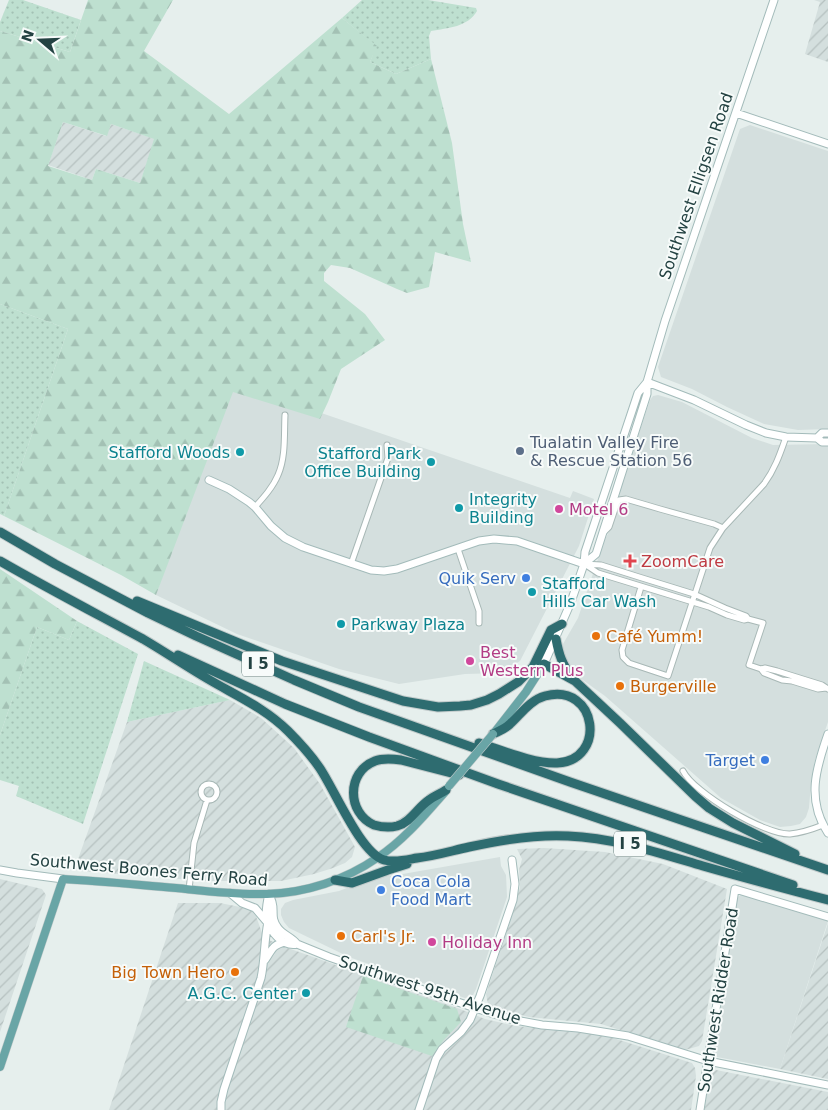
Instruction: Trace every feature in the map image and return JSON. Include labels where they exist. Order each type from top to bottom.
[{"type":"highway","name":"I 5","points":[[0,532],[55,564],[148,613],[253,662],[359,707],[827,870]]},
{"type":"highway","name":"I 5","points":[[0,561],[144,640],[261,709],[282,724],[320,768],[354,830],[378,858],[391,861],[426,857]]},
{"type":"highway","name":"I 5","points":[[99,586],[282,661],[403,701],[438,707],[460,706],[479,702],[499,694],[518,682],[533,666],[551,630],[562,624]]},
{"type":"highway","name":"I 5","points":[[556,639],[559,656],[575,681],[614,716],[690,791],[710,808],[733,823],[827,870]]},
{"type":"highway","name":"I 5","points":[[144,640],[285,704],[370,737],[498,784],[694,850],[828,898]]},
{"type":"highway","name":"I 5","points":[[544,664],[575,681]]},
{"type":"highway","name":"I 5","points":[[423,729],[463,738],[534,760],[559,763],[574,758],[582,751],[590,737],[591,726],[589,717],[581,705],[565,695],[553,694],[534,701],[510,724],[493,734]]},
{"type":"highway","name":"I 5","points":[[447,788],[428,800],[416,814],[404,823],[391,828],[372,824],[364,818],[356,808],[353,796],[354,783],[360,772],[374,761],[387,759],[401,760],[498,784]]},
{"type":"highway","name":"I 5","points":[[335,880],[352,883],[426,857],[469,847],[546,836],[587,837],[633,845],[828,898]]},
{"type":"main road","name":"Southwest Elligsen Road","points":[[584,564],[596,554],[647,394],[647,382],[665,321],[774,0]]},
{"type":"main road","points":[[736,113],[828,144]]},
{"type":"main road","name":"Southwest Elligsen Road","points":[[378,858],[408,833],[447,788],[526,692],[544,664],[562,624],[584,564],[586,552],[638,392],[647,382]]},
{"type":"main road","points":[[647,382],[708,405],[766,433],[786,437],[817,438],[822,442],[828,442]]},
{"type":"main road","points":[[817,438],[822,433],[828,433]]},
{"type":"main road","points":[[209,480],[234,492],[255,507],[271,526],[290,541],[309,550],[371,570],[397,569],[479,541],[502,539],[522,543],[584,564]]},
{"type":"main road","points":[[828,734],[815,782],[817,804],[828,833]]},
{"type":"main road","name":"Southwest Boones Ferry Road","points":[[0,870],[63,879],[230,894],[269,894],[320,886],[354,872],[378,858]]},
{"type":"main road","points":[[419,1110],[436,1059],[442,1049],[466,1026],[475,1008],[513,900],[515,884],[512,860]]},
{"type":"main road","points":[[0,1067],[63,879]]},
{"type":"main road","name":"Southwest Ridder Road","points":[[700,1110],[735,890],[828,917]]},
{"type":"main road","points":[[230,894],[242,903],[255,908],[274,928]]},
{"type":"main road","points":[[221,1110],[224,1089],[258,987],[264,960],[265,933],[268,922],[266,913],[269,894]]},
{"type":"main road","points":[[269,894],[273,903],[274,928],[277,937],[285,942]]},
{"type":"main road","name":"Southwest 95th Avenue","points":[[274,928],[294,940],[297,944],[329,957],[475,1008],[524,1022],[628,1036],[708,1062],[828,1085]]},
{"type":"main road","points":[[264,960],[274,946],[285,942]]},
{"type":"main road","name":"Southwest 95th Avenue","points":[[285,942],[292,945],[297,944]]},
{"type":"street","points":[[255,507],[270,489],[278,474],[283,458],[285,415]]},
{"type":"street","points":[[641,587],[622,650],[623,656],[629,663],[668,676],[710,548],[723,528],[770,476],[786,437]]},
{"type":"street","points":[[351,564],[388,458],[387,445]]},
{"type":"street","points":[[602,534],[609,527],[619,500],[626,499],[723,528]]},
{"type":"street","points":[[458,549],[480,611],[479,623]]},
{"type":"street","points":[[584,564],[598,573],[692,601],[727,615],[744,620],[748,618]]},
{"type":"street","points":[[584,564],[601,565],[694,594],[763,623],[750,665],[781,672],[822,685],[827,689]]},
{"type":"street","points":[[683,771],[693,783],[718,802],[767,829],[790,834],[824,826]]},
{"type":"street","points":[[190,890],[194,843],[207,800]]},
{"type":"shaded area","points":[[814,0],[828,0],[828,62],[805,54],[820,2]]},
{"type":"shaded area","points":[[63,122],[106,136],[111,124],[155,139],[140,183],[96,169],[92,180],[48,165]]},
{"type":"shaded area","points":[[750,125],[828,151],[828,429],[798,430],[764,424],[692,389],[661,377],[658,367],[740,129]]},
{"type":"shaded area","points":[[228,381],[570,498],[573,491],[594,499],[579,546],[520,661],[501,673],[465,674],[399,684],[339,669],[237,634],[156,595]]},
{"type":"shaded area","points":[[658,395],[682,402],[752,438],[773,445],[828,444],[828,722],[815,760],[809,808],[806,817],[800,824],[780,827],[760,820],[721,798],[605,696],[573,673],[562,655],[563,644],[578,618],[604,541],[619,504],[617,498],[650,400],[653,396]]},
{"type":"shaded area","points":[[230,700],[261,718],[294,748],[320,784],[355,847],[352,857],[345,863],[333,868],[281,881],[204,881],[80,871],[76,868],[127,722]]},
{"type":"shaded area","points":[[544,848],[605,852],[663,864],[727,889],[702,1041],[699,1046],[685,1050],[601,1024],[529,1017],[497,1009],[488,1004],[486,994],[520,887],[519,870],[522,859],[517,849]]},
{"type":"shaded area","points":[[500,857],[501,866],[506,875],[507,897],[472,997],[465,998],[349,957],[289,928],[281,915],[281,909],[285,903],[339,891],[375,877],[397,875]]},
{"type":"shaded area","points":[[0,879],[42,889],[46,895],[0,1032]]},
{"type":"shaded area","points":[[741,895],[828,921],[780,1069],[717,1057],[712,1051],[736,898]]},
{"type":"shaded area","points":[[178,903],[220,903],[250,909],[256,916],[262,933],[269,940],[485,1019],[516,1026],[610,1037],[692,1063],[696,1076],[691,1110],[109,1110]]},
{"type":"shaded area","points":[[828,923],[828,1079],[780,1069]]},
{"type":"shaded area","points":[[716,1070],[828,1092],[828,1110],[704,1110],[709,1078]]},
{"type":"green space","points":[[9,0],[23,0],[81,20],[70,52],[0,31],[0,22]]},
{"type":"green space","points":[[88,0],[173,0],[144,51],[229,114],[342,18],[377,46],[370,62],[396,74],[431,59],[452,143],[463,224],[471,262],[435,252],[429,287],[407,293],[350,268],[331,265],[324,273],[324,281],[365,314],[385,340],[341,369],[320,419],[233,392],[156,595],[121,575],[4,516],[68,329],[0,304],[0,31],[70,52]],"holes":[[[63,122],[107,136],[111,124],[154,139],[140,183],[96,169],[92,180],[48,166]]]},
{"type":"green space","points":[[362,0],[428,0],[476,8],[477,11],[463,24],[431,31],[429,36],[431,59],[396,74],[370,62],[376,46],[342,18]]},
{"type":"green space","points":[[0,304],[68,329],[4,516],[0,514]]},
{"type":"green space","points":[[0,569],[77,621],[69,640],[37,627],[0,735]]},
{"type":"green space","points":[[77,621],[138,654],[83,824],[16,796],[19,786],[0,780],[0,735],[37,627],[69,640]]},
{"type":"green space","points":[[144,661],[230,700],[127,722]]},
{"type":"green space","points":[[363,976],[457,1009],[461,1022],[432,1056],[346,1027]]},
{"type":"place","name":"Tualatin Valley Fire & Rescue Station 56","points":[[520,451]]},
{"type":"place","name":"Stafford Woods","points":[[240,452]]},
{"type":"place","name":"Stafford Park Office Building","points":[[431,462]]},
{"type":"place","name":"Integrity Building","points":[[459,508]]},
{"type":"place","name":"Motel 6","points":[[559,509]]},
{"type":"place","name":"ZoomCare","points":[[630,561]]},
{"type":"place","name":"Quik Serv","points":[[526,578]]},
{"type":"place","name":"Stafford Hills Car Wash","points":[[532,592]]},
{"type":"place","name":"Parkway Plaza","points":[[341,624]]},
{"type":"place","name":"Café Yumm!","points":[[596,636]]},
{"type":"place","name":"Best Western Plus","points":[[470,661]]},
{"type":"place","name":"Burgerville","points":[[620,686]]},
{"type":"place","name":"Target","points":[[765,760]]},
{"type":"place","name":"Coca Cola Food Mart","points":[[381,890]]},
{"type":"place","name":"Carl's Jr.","points":[[341,936]]},
{"type":"place","name":"Holiday Inn","points":[[432,942]]},
{"type":"place","name":"Big Town Hero","points":[[235,972]]},
{"type":"place","name":"A.G.C. Center","points":[[306,993]]}]
